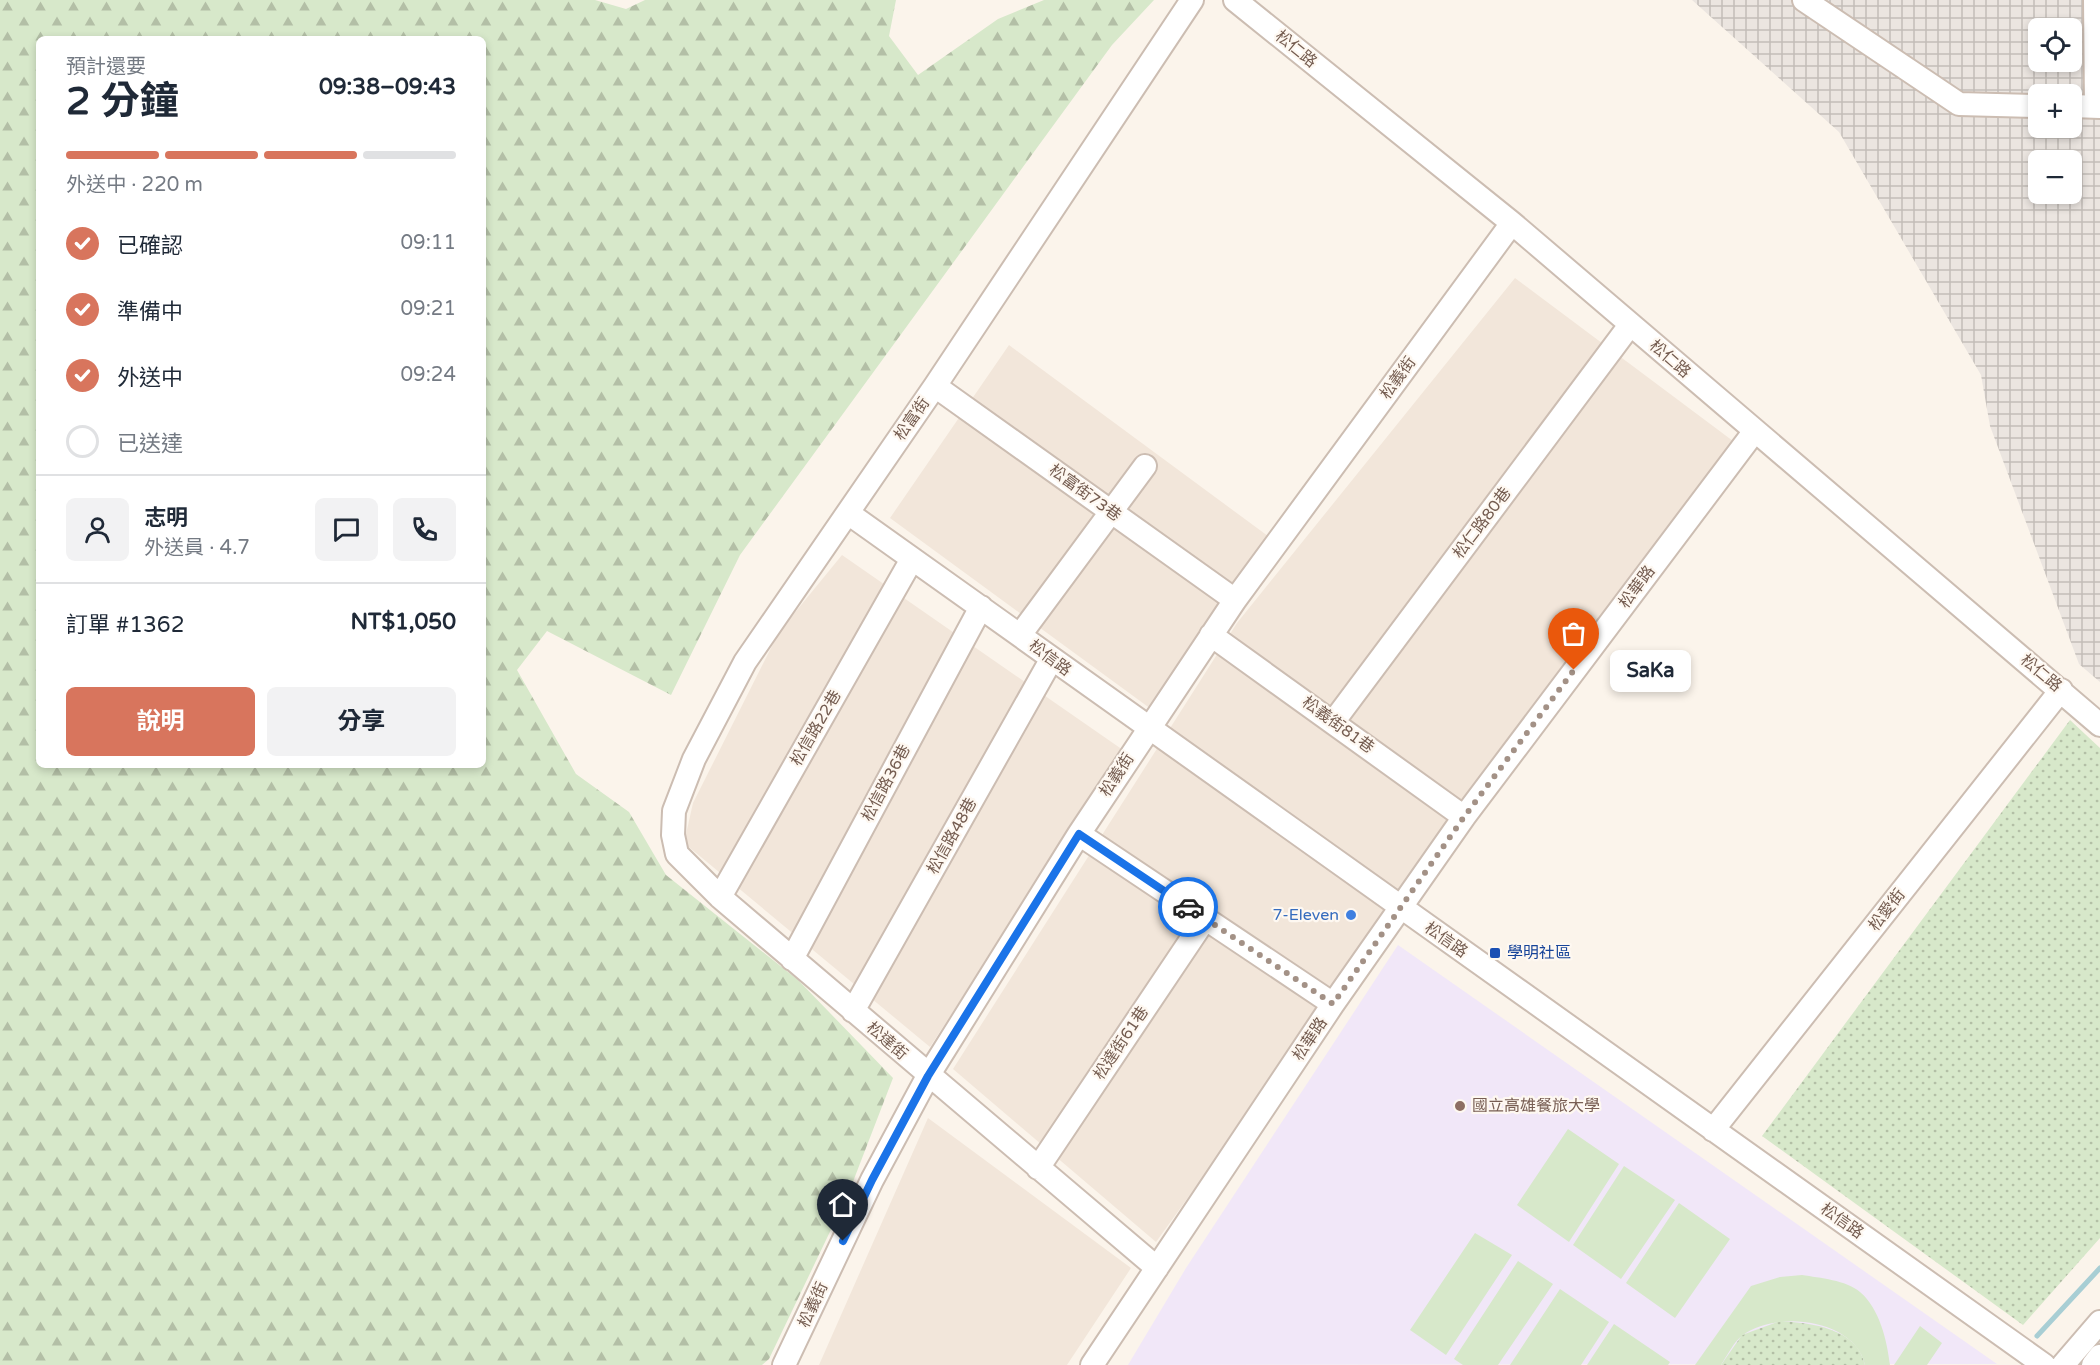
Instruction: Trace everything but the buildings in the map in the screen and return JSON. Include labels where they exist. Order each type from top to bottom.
[{"type":"street","name":"松富街","points":[[677,854],[673,835],[674,811],[694,759],[746,662],[935,386],[1192,0]]},
{"type":"street","name":"松仁路","points":[[1235,0],[1512,223],[1754,432],[2100,725]]},
{"type":"street","points":[[1804,0],[1959,104],[2028,106]]},
{"type":"street","points":[[2082,106],[2098,107],[2095,0]]},
{"type":"street","name":"松義街","points":[[784,1365],[872,1180],[928,1076],[1079,834],[1147,728],[1235,600],[1512,223]]},
{"type":"street","name":"松仁路80巷","points":[[1334,722],[1630,325]]},
{"type":"street","name":"松富街73巷","points":[[935,386],[1235,600]]},
{"type":"street","name":"松華路","points":[[1092,1365],[1333,1004],[1464,817],[1754,432]]},
{"type":"street","points":[[1020,635],[1144,466]]},
{"type":"street","name":"松信路","points":[[848,513],[2044,1365]]},
{"type":"street","name":"松信路22巷","points":[[720,897],[912,559]]},
{"type":"street","name":"松信路36巷","points":[[792,959],[981,607]]},
{"type":"street","name":"松義街81巷","points":[[1211,635],[1464,817]]},
{"type":"street","name":"松信路48巷","points":[[853,1011],[1052,660]]},
{"type":"street","name":"松愛街","points":[[1713,1130],[2061,690]]},
{"type":"street","points":[[1079,834],[1333,1004]]},
{"type":"street","name":"松達街","points":[[677,854],[720,897],[928,1076],[1157,1268]]},
{"type":"street","name":"松達街61巷","points":[[1038,1168],[1205,919]]},
{"type":"street","points":[[2063,1365],[2100,1322]]},
{"type":"street","points":[[2093,1365],[2100,1356]]},
{"type":"shaded area","points":[[1692,0],[2100,0],[2100,682],[2079,664],[1990,426],[1981,375],[1839,132]]},
{"type":"shaded area","points":[[1515,278],[1733,441],[1156,1242],[953,1069],[1237,623]]},
{"type":"shaded area","points":[[1009,345],[1276,542],[1151,709],[890,518]]},
{"type":"shaded area","points":[[842,555],[1123,750],[930,1047],[684,843],[693,803],[779,632]]},
{"type":"shaded area","name":"國立高雄餐旅大學","points":[[1398,945],[1997,1364],[1128,1365],[1186,1268]]},
{"type":"shaded area","points":[[928,1118],[1131,1268],[1067,1365],[819,1365]]},
{"type":"green space","points":[[0,0],[595,0],[626,9],[645,0],[896,0],[889,36],[918,75],[998,19],[1044,0],[1154,0],[1112,45],[740,555],[671,695],[547,631],[517,670],[576,774],[629,812],[666,875],[798,980],[893,1078],[849,1192],[769,1359],[762,1365],[0,1365]]},
{"type":"green space","points":[[2070,720],[2100,748],[2100,1238],[2023,1325],[1762,1136]]},
{"type":"green space","points":[[1568,1129],[1619,1164],[1569,1242],[1517,1205]]},
{"type":"green space","points":[[1624,1166],[1675,1200],[1621,1279],[1573,1245]]},
{"type":"green space","points":[[1679,1203],[1730,1239],[1675,1318],[1626,1283]]},
{"type":"green space","points":[[1475,1233],[1512,1255],[1446,1355],[1410,1330]]},
{"type":"green space","points":[[1518,1261],[1553,1284],[1498,1365],[1463,1365],[1454,1359]]},
{"type":"green space","points":[[1802,1275],[1848,1285],[1867,1299],[1881,1326],[1890,1365],[1865,1365],[1858,1349],[1846,1337],[1813,1323],[1793,1321],[1757,1327],[1743,1335],[1721,1365],[1695,1365],[1751,1286],[1780,1277]]},
{"type":"green space","points":[[1560,1289],[1609,1322],[1581,1365],[1510,1365]]},
{"type":"green space","points":[[1780,1321],[1819,1326],[1843,1335],[1853,1343],[1865,1365],[1721,1365],[1742,1335]]},
{"type":"green space","points":[[1614,1324],[1670,1362],[1668,1365],[1587,1365]]},
{"type":"green space","points":[[1920,1326],[1942,1343],[1927,1365],[1894,1365]]},
{"type":"waterway","points":[[2037,1336],[2100,1268]]},
{"type":"way so far","points":[[1188,907],[1333,1004],[1464,817],[1574,670]]},
{"type":"place","name":"SaKa","points":[[1574,670]]},
{"type":"place","name":"7-Eleven","points":[[1351,915]]},
{"type":"place","name":"學明社區","points":[[1495,953]]},
{"type":"place","name":"國立高雄餐旅大學","points":[[1460,1106]]},
{"type":"route","points":[[843,1241],[872,1180],[928,1076],[1079,834],[1188,907]]}]
